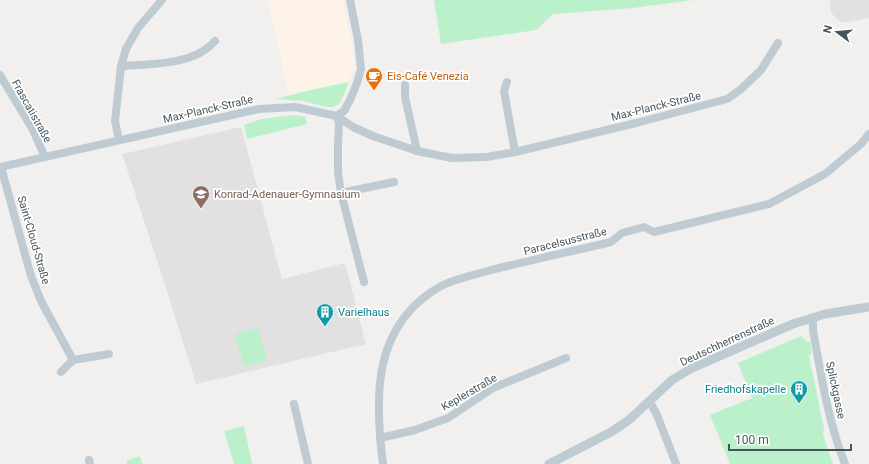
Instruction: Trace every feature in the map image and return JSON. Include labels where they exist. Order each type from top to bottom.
[{"type":"street","points":[[119,140],[115,121],[122,66],[129,42],[138,28],[162,0]]},
{"type":"street","points":[[350,0],[358,40],[361,69],[350,100],[344,111],[337,116],[339,123],[338,173],[341,193],[364,282]]},
{"type":"street","points":[[122,66],[156,64],[178,60],[206,50],[214,41]]},
{"type":"street","name":"Max-Planck-Straße","points":[[1,167],[259,109],[295,107],[337,116],[353,127],[373,136],[417,151],[452,158],[487,157],[515,152],[727,99],[740,90],[761,70],[778,43]]},
{"type":"street","name":"Frascatistraße","points":[[0,75],[33,130],[45,157]]},
{"type":"street","points":[[507,82],[504,91],[515,152]]},
{"type":"street","points":[[405,85],[405,97],[417,151]]},
{"type":"street","name":"Paracelsusstraße","points":[[383,464],[380,438],[379,387],[382,366],[388,345],[399,324],[409,311],[425,296],[450,282],[489,271],[611,242],[622,233],[644,227],[654,232],[769,204],[825,174],[861,144],[869,134]]},
{"type":"street","name":"Saint-Cloud-Straße","points":[[1,167],[31,276],[41,301],[73,360]]},
{"type":"street","points":[[341,193],[394,182]]},
{"type":"street","name":"Deutschherrenstraße","points":[[549,464],[611,432],[629,420],[672,380],[692,368],[793,324],[825,314],[869,307]]},
{"type":"street","name":"Splickgasse","points":[[813,318],[813,330],[826,400],[832,426],[845,464]]},
{"type":"street","points":[[61,372],[73,360],[109,354]]},
{"type":"street","name":"Keplerstraße","points":[[380,438],[414,430],[448,418],[493,388],[548,367],[566,358]]},
{"type":"street","points":[[650,402],[657,415],[676,464]]},
{"type":"street","points":[[294,404],[308,464]]},
{"type":"shaded area","points":[[268,0],[343,0],[354,57],[354,68],[349,82],[289,96]]},
{"type":"shaded area","points":[[830,0],[869,0],[869,18],[841,22],[831,13]]},
{"type":"shaded area","name":"Konrad-Adenauer-Gymnasium","points":[[241,127],[282,279],[345,263],[366,344],[196,384],[122,154]]},
{"type":"green space","points":[[434,0],[694,0],[633,8],[553,14],[536,30],[441,44]]},
{"type":"green space","points":[[349,82],[340,103],[333,107],[303,101],[276,99],[306,91]]},
{"type":"green space","points":[[294,115],[305,117],[307,124],[247,139],[244,125],[261,119]]},
{"type":"green space","points":[[258,328],[267,360],[244,367],[235,334]]},
{"type":"green space","points":[[801,336],[806,341],[810,342],[812,353],[809,356],[824,428],[823,435],[833,464],[730,464],[710,415],[752,398],[738,363]]},
{"type":"green space","points":[[244,426],[252,464],[234,464],[224,431]]},
{"type":"green space","points":[[140,456],[142,464],[127,464],[126,461]]},
{"type":"place","name":"Eis-Café Venezia","points":[[374,91]]},
{"type":"place","name":"Konrad-Adenauer-Gymnasium","points":[[201,209]]},
{"type":"place","name":"Varielhaus","points":[[325,327]]},
{"type":"place","name":"Friedhofskapelle","points":[[799,404]]}]
